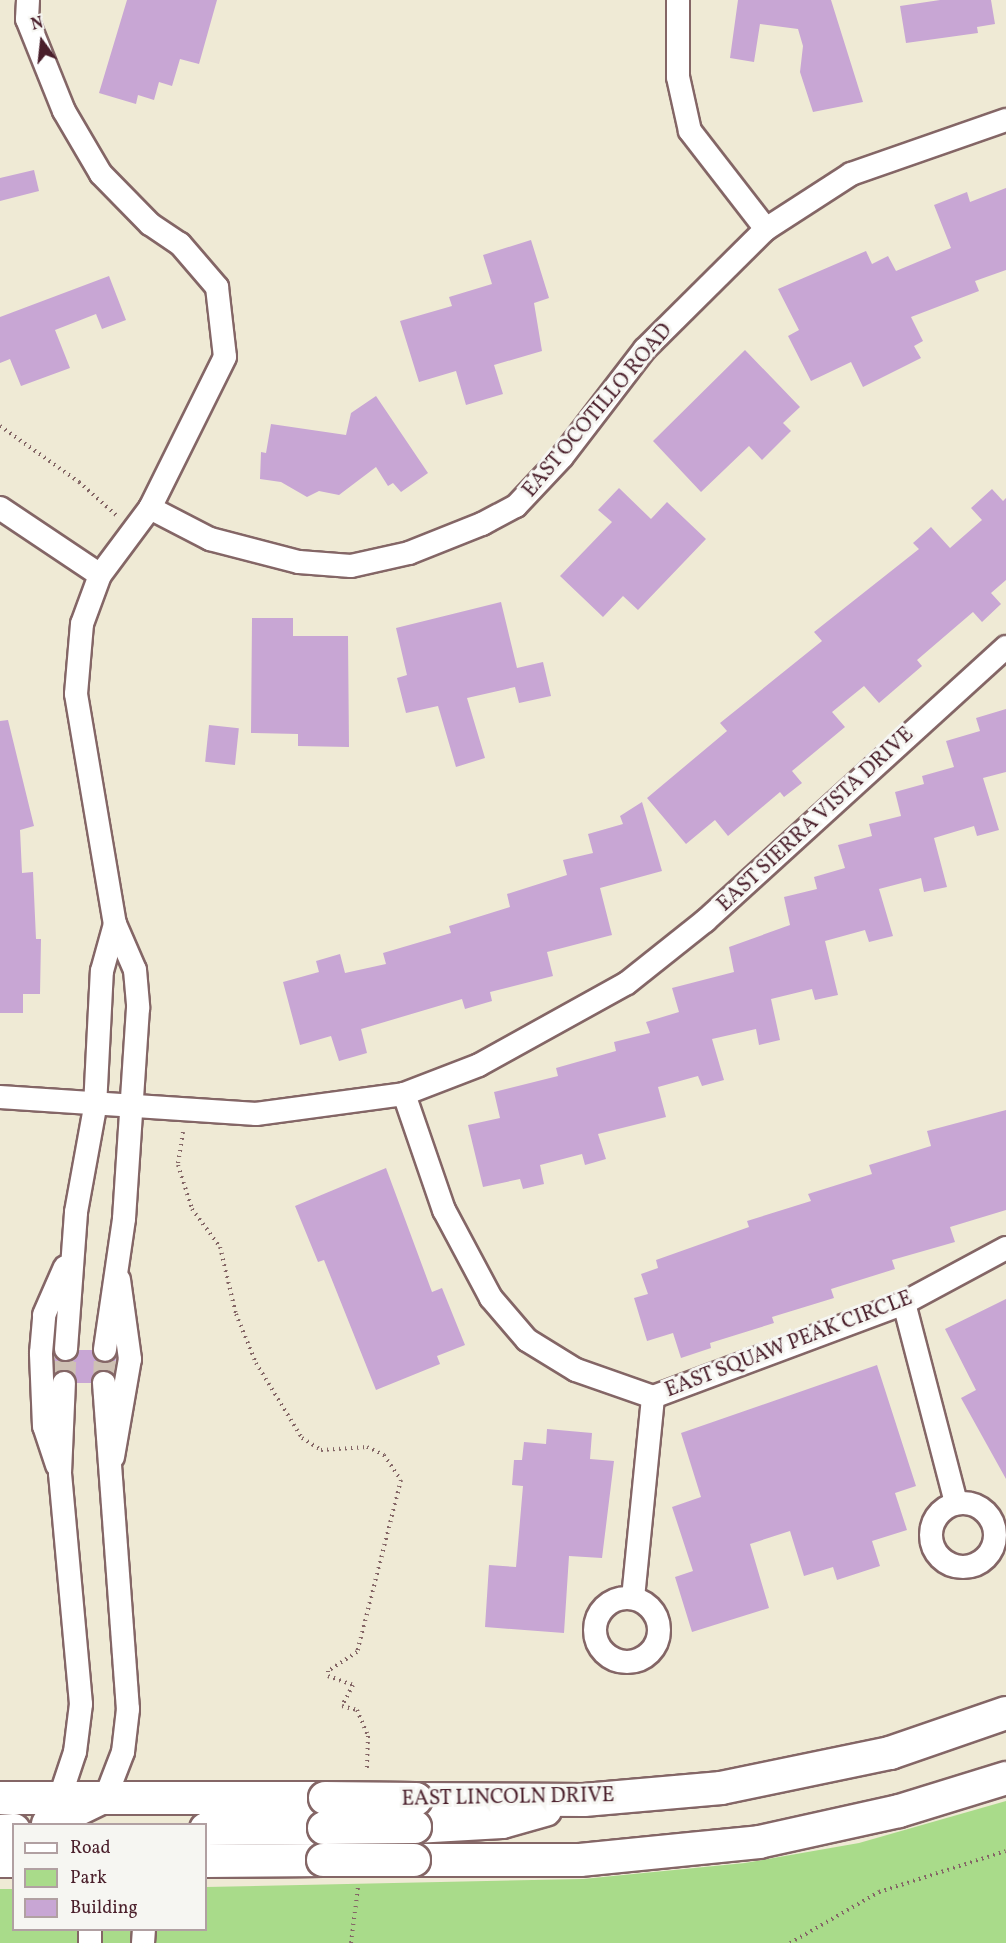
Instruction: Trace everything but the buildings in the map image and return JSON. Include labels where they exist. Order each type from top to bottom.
[{"type":"main road","name":"EAST LINCOLN DRIVE","points":[[324,1813],[416,1813],[502,1822],[584,1800],[721,1788],[815,1771],[890,1753],[1006,1713]]},
{"type":"main road","points":[[207,1861],[580,1860],[759,1842],[899,1811],[1006,1778]]},
{"type":"main road","points":[[0,1798],[54,1811],[105,1796],[324,1813]]},
{"type":"main road","points":[[207,1829],[324,1813]]},
{"type":"street","points":[[28,0],[27,19],[64,111],[101,174],[150,224],[180,244],[217,287],[225,357],[150,508],[100,575],[82,624],[76,694],[115,924],[135,970],[134,1109],[105,1350]]},
{"type":"street","points":[[678,0],[678,77],[690,131],[766,229]]},
{"type":"street","name":"EAST OCOTILLO ROAD","points":[[150,508],[210,539],[299,562],[351,566],[409,553],[482,524],[516,506],[562,457],[645,349],[766,229],[851,174],[1006,120]]},
{"type":"street","points":[[0,508],[100,575]]},
{"type":"street","name":"EAST SIERRA VISTA DRIVE","points":[[0,1097],[185,1113],[256,1114],[404,1094],[479,1065],[627,983],[770,867],[1006,646]]},
{"type":"street","points":[[66,1349],[72,1252],[95,1107],[102,971],[115,924]]},
{"type":"street","name":"EAST SQUAW PEAK CIRCLE","points":[[404,1094],[444,1210],[491,1298],[527,1340],[576,1370],[653,1397],[904,1303],[1006,1248]]},
{"type":"street","points":[[60,1473],[44,1426],[41,1353],[44,1315],[72,1252]]},
{"type":"street","points":[[111,1467],[130,1359],[116,1257]]},
{"type":"street","points":[[904,1303],[956,1503]]},
{"type":"street","points":[[54,1811],[75,1752],[81,1704],[60,1473],[64,1383]]},
{"type":"street","points":[[104,1383],[128,1709],[123,1752],[105,1796]]},
{"type":"street","points":[[633,1598],[653,1397]]},
{"type":"path","points":[[0,426],[79,482],[132,532]]},
{"type":"path","points":[[185,1113],[178,1165],[192,1209],[220,1247],[236,1314],[256,1363],[312,1448],[367,1447],[384,1455],[401,1480],[357,1652],[328,1671],[328,1676],[353,1685],[342,1700],[342,1706],[357,1710],[368,1736],[366,1781]]},
{"type":"path","points":[[790,1943],[879,1892],[1006,1851]]},
{"type":"path","points":[[351,1943],[358,1876]]},
{"type":"green space","points":[[1006,1801],[1006,1943],[0,1943],[0,1889],[12,1889],[12,1931],[207,1931],[207,1887],[583,1879],[745,1863],[859,1843]]},
{"type":"tunnel","points":[[64,1383],[66,1349]]},
{"type":"tunnel","points":[[104,1383],[105,1350]]}]
